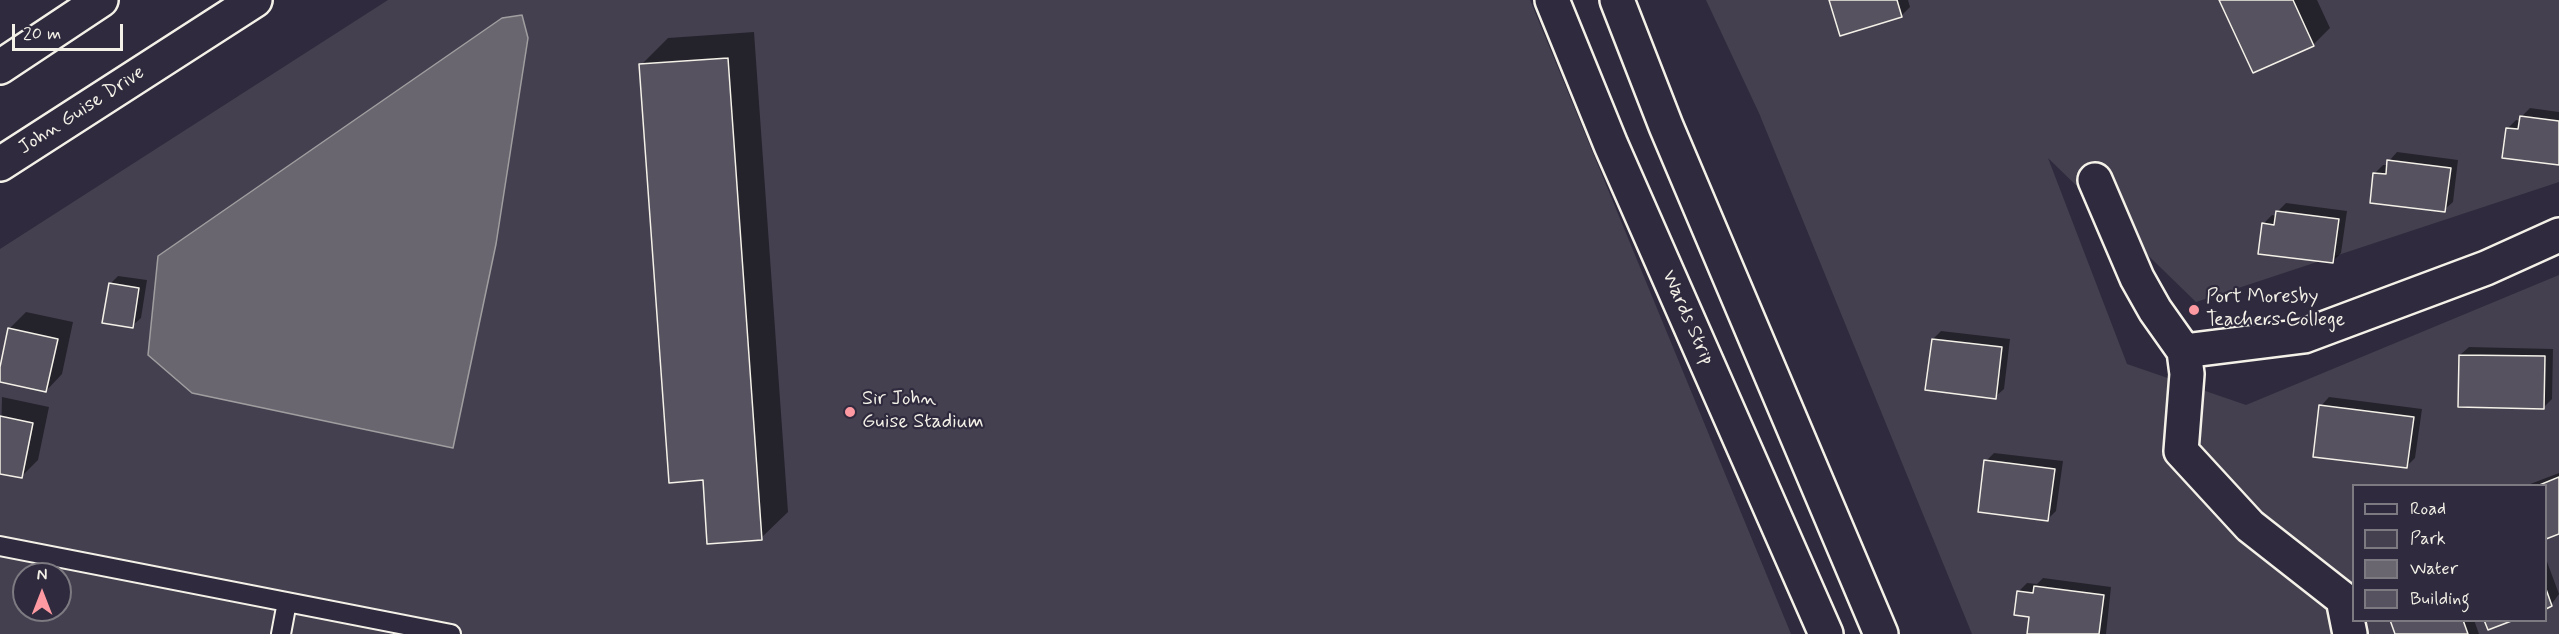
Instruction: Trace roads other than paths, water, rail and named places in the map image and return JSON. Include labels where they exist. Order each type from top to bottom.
[{"type":"main road","points":[[0,67],[102,0]]},
{"type":"main road","name":"John Guise Drive","points":[[0,164],[255,0]]},
{"type":"main road","name":"Wards Strip","points":[[1552,0],[1611,146],[1826,634]]},
{"type":"main road","points":[[1617,0],[1666,126],[1881,634]]},
{"type":"main road","points":[[2095,180],[2137,278],[2154,310],[2184,351],[2187,374],[2181,451],[2250,526],[2343,599],[2350,634]]},
{"type":"main road","points":[[2184,351],[2304,336],[2486,268],[2559,235]]},
{"type":"lane","points":[[0,546],[451,634]]},
{"type":"lane","points":[[281,634],[287,602]]},
{"type":"water","points":[[522,15],[528,38],[496,244],[453,448],[192,393],[148,355],[158,256],[502,18]]},
{"type":"place","name":"Port Moresby Teachers College","points":[[2194,310]]},
{"type":"place","name":"Sir John Guise Stadium","points":[[850,412]]}]
